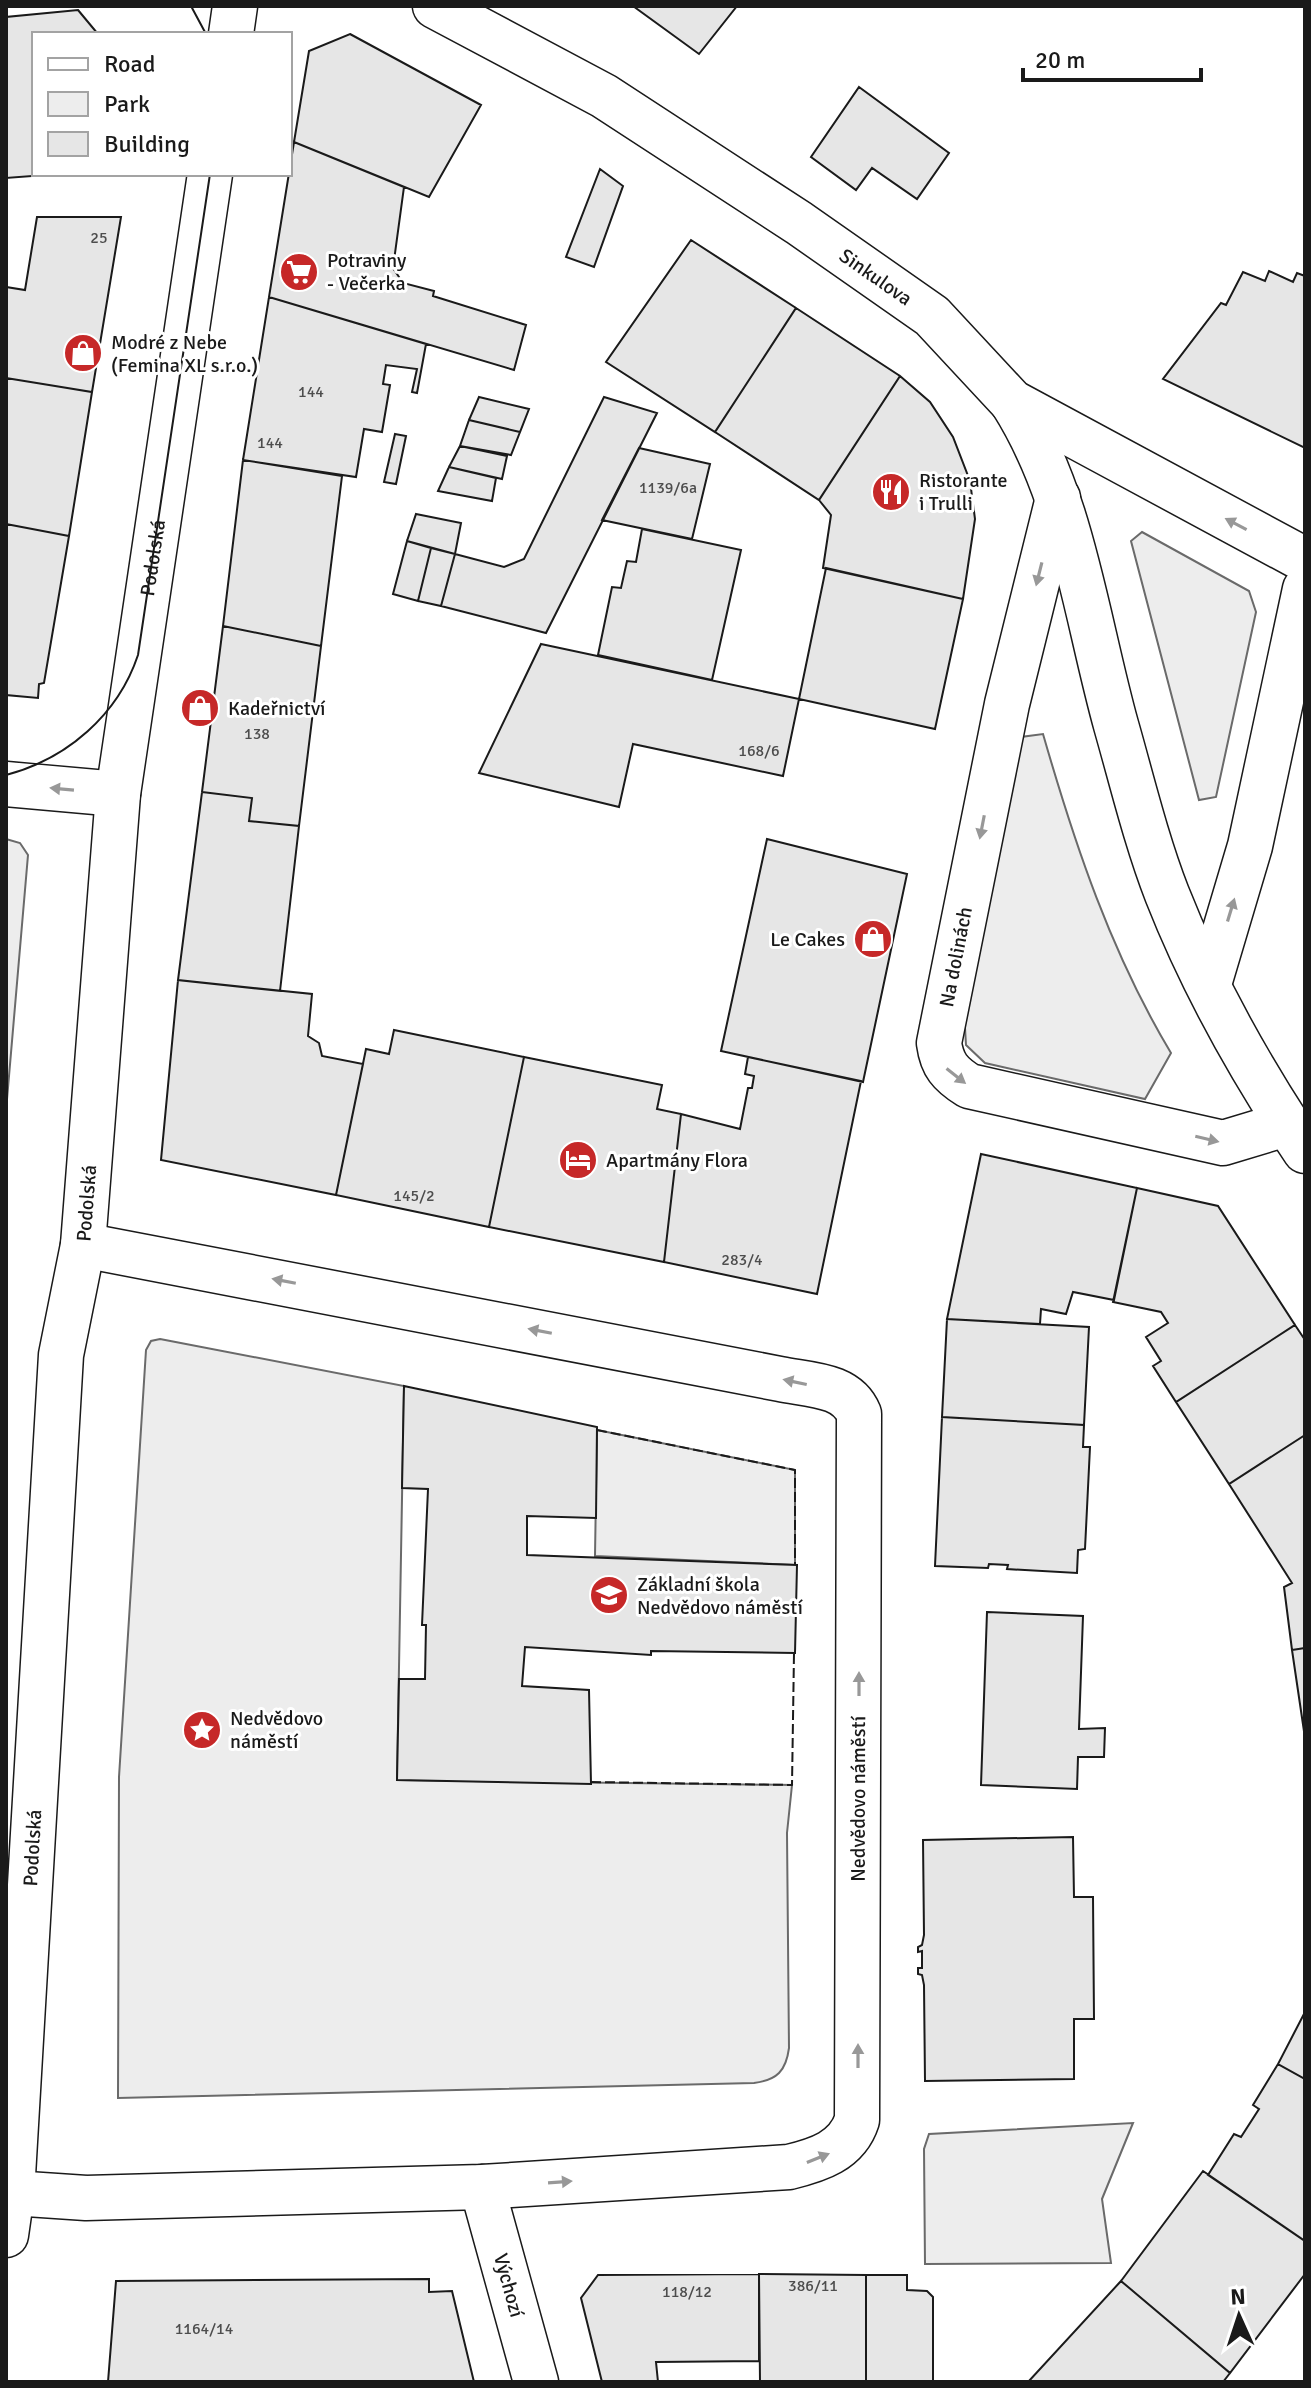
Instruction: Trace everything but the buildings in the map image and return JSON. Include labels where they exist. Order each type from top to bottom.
[{"type":"street","points":[[231,32],[235,6]]},
{"type":"street","name":"Sinkulova","points":[[435,6],[604,96],[799,223],[932,316],[1012,402],[1305,560]]},
{"type":"street","name":"Podolská","points":[[9,2214],[20,1786],[61,1355],[83,1245],[118,794],[210,176]]},
{"type":"street","name":"Na dolinách","points":[[1012,402],[1039,451],[1058,498],[1116,725],[1167,893],[1209,984],[1296,1137],[1223,1143],[969,1086],[946,1068],[940,1056],[939,1043],[1007,704],[1058,498]]},
{"type":"street","points":[[1209,984],[1250,846],[1305,589]]},
{"type":"street","points":[[6,784],[118,794]]},
{"type":"street","name":"Nedvědovo náměstí","points":[[9,2214],[86,2198],[482,2187],[789,2167],[826,2156],[853,2133],[858,2105],[859,1414],[853,1399],[841,1391],[765,1375],[83,1245]]},
{"type":"street","name":"Výchozí","points":[[482,2187],[536,2382]]},
{"type":"green space","points":[[1142,532],[1249,591],[1256,612],[1216,797],[1199,800],[1131,541]]},
{"type":"green space","points":[[1043,734],[1096,898],[1130,977],[1171,1053],[1145,1099],[985,1063],[966,1045],[964,1011],[1021,737]]},
{"type":"green space","points":[[6,839],[20,843],[28,855],[6,1111]]},
{"type":"green space","points":[[160,1339],[404,1386],[397,1780],[792,1785],[787,1833],[789,2048],[786,2063],[779,2073],[769,2080],[754,2083],[118,2098],[119,1777],[146,1350],[151,1341]]},
{"type":"green space","points":[[597,1430],[795,1470],[795,1565],[595,1556]]},
{"type":"green space","points":[[1133,2123],[1102,2199],[1111,2263],[925,2264],[924,2149],[929,2134]]},
{"type":"tram line","points":[[191,6],[205,32]]},
{"type":"tram line","points":[[6,775],[50,758],[87,732],[118,697],[138,655],[210,176]]},
{"type":"fence","points":[[597,1430],[795,1470],[795,1565]]},
{"type":"fence","points":[[591,1782],[792,1785],[794,1653]]},
{"type":"place","name":"Potraviny - Večerka","points":[[299,272]]},
{"type":"place","name":"Modré z Nebe (Femina XL s.r.o.)","points":[[83,353]]},
{"type":"place","name":"Ristorante i Trulli","points":[[891,492]]},
{"type":"place","name":"Kadeřnictví","points":[[200,708]]},
{"type":"place","name":"Le Cakes","points":[[873,939]]},
{"type":"place","name":"Apartmány Flora","points":[[578,1160]]},
{"type":"place","name":"Základní škola Nedvědovo náměstí","points":[[609,1595]]},
{"type":"place","name":"Nedvědovo náměstí","points":[[202,1730]]}]
